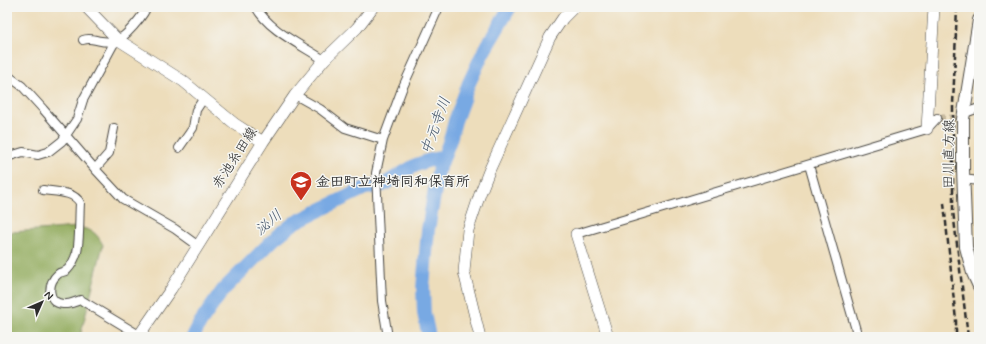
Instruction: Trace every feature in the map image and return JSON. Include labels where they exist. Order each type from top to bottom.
[{"type":"main road","name":"田川直方線","points":[[979,20],[962,117],[966,247],[973,273],[979,286]]},
{"type":"street","points":[[86,7],[116,41],[183,82],[236,124],[263,142]]},
{"type":"street","points":[[7,157],[22,152],[38,155],[48,152],[62,141],[77,119],[84,100],[116,41],[126,34],[143,16],[147,7]]},
{"type":"street","points":[[256,7],[272,27],[324,60]]},
{"type":"street","name":"赤池糸田線","points":[[138,336],[171,289],[263,142],[295,95],[324,60],[357,28],[373,7]]},
{"type":"street","points":[[388,337],[382,301],[376,173],[383,140],[402,89],[439,7]]},
{"type":"street","points":[[480,337],[464,272],[468,230],[489,171],[550,37],[563,18],[574,7]]},
{"type":"street","points":[[927,129],[934,7]]},
{"type":"street","points":[[83,40],[94,39],[102,41],[116,41]]},
{"type":"street","points":[[7,75],[22,86],[123,199],[175,229],[198,245]]},
{"type":"street","points":[[295,95],[320,109],[345,128],[383,140]]},
{"type":"street","points":[[179,148],[193,128],[196,110],[204,98]]},
{"type":"street","points":[[962,117],[979,108]]},
{"type":"street","points":[[608,337],[576,234],[927,129],[937,118]]},
{"type":"street","points":[[95,168],[109,153],[114,128]]},
{"type":"street","points":[[809,165],[858,337]]},
{"type":"street","points":[[963,179],[979,181]]},
{"type":"street","points":[[43,190],[71,194],[78,198],[80,203],[77,252],[71,265],[66,271],[58,273],[52,280],[50,291],[52,298],[57,303],[65,305],[81,300],[138,336]]},
{"type":"green space","points":[[77,227],[93,232],[103,245],[80,337],[7,337],[7,233]]},
{"type":"waterway","name":"中元寺川","points":[[429,337],[424,313],[423,288],[428,230],[438,172],[469,83],[483,53],[510,7]]},
{"type":"waterway","name":"泌川","points":[[193,337],[200,323],[223,290],[274,239],[294,223],[365,188],[383,185],[416,165],[443,157]]},
{"type":"tunnel","points":[[937,118],[958,119]]},
{"type":"railway","points":[[957,7],[953,105],[953,211],[968,337]]},
{"type":"railway","points":[[944,203],[956,321],[956,337]]},
{"type":"place","name":"金田町立神埼同和保育所","points":[[301,202]]}]
